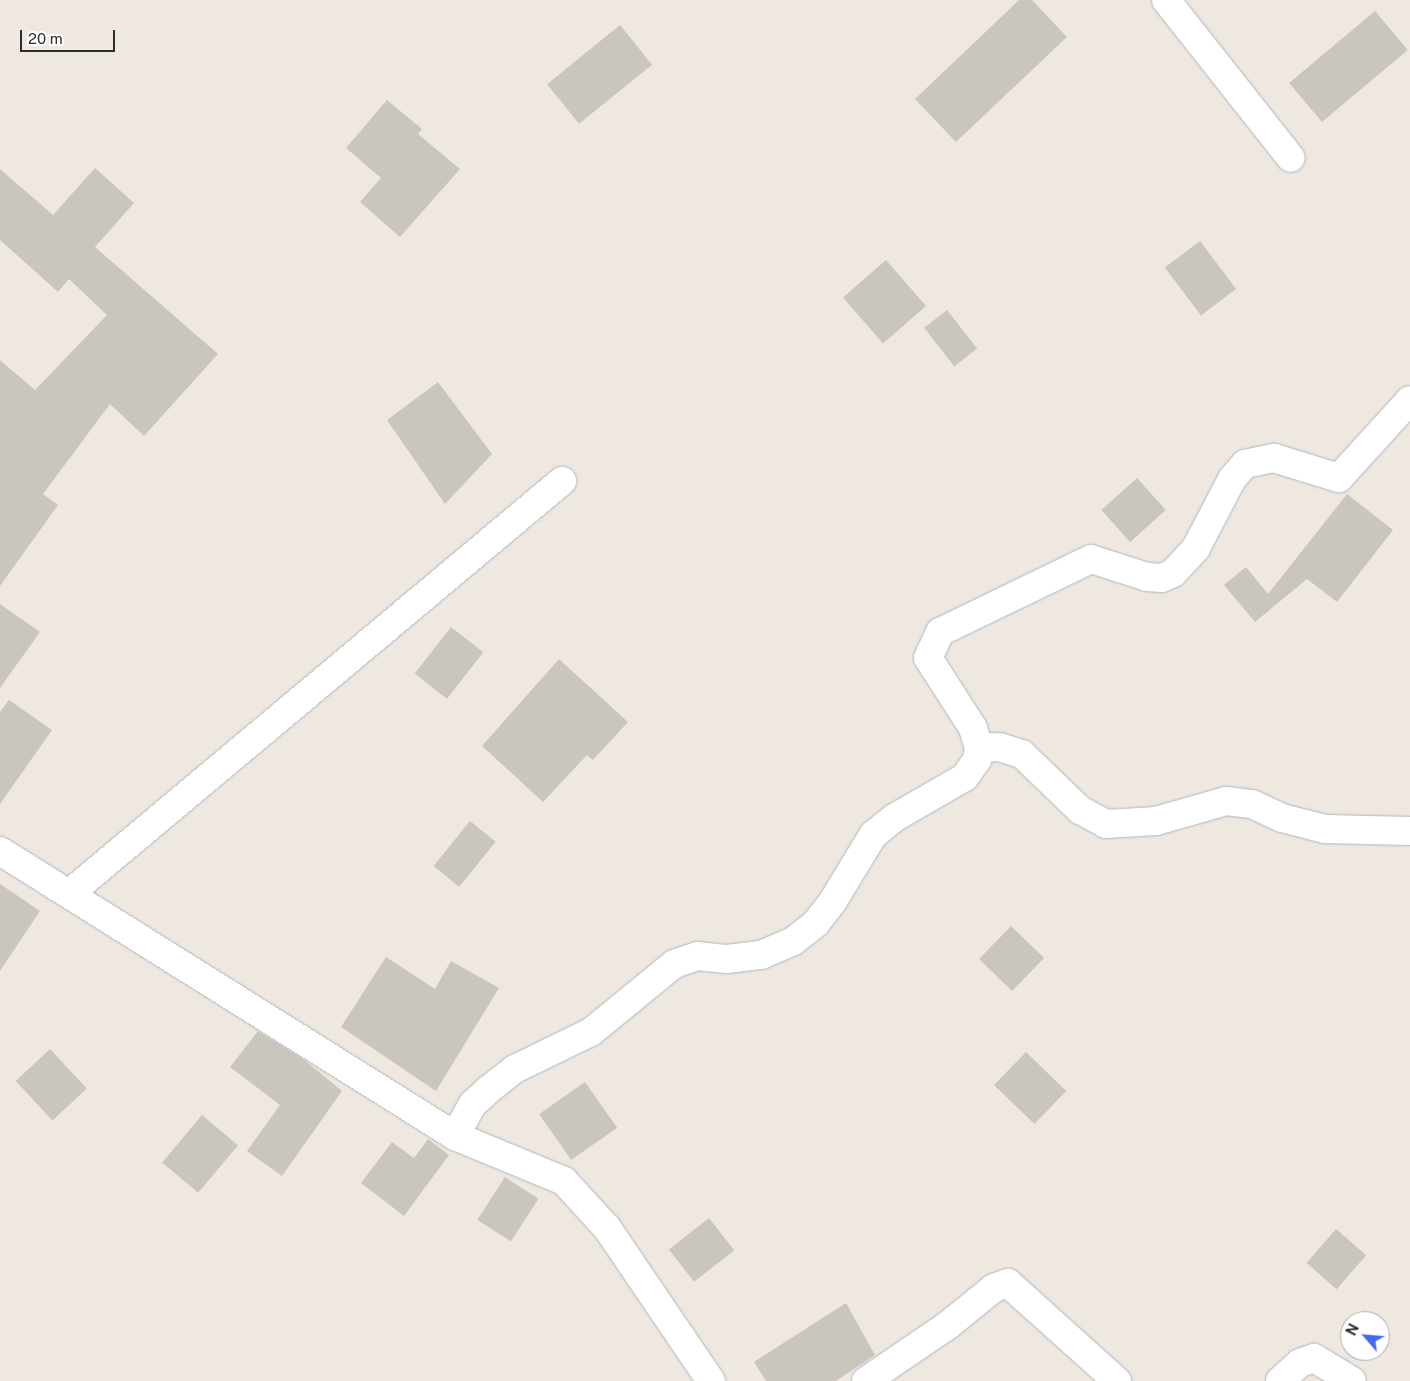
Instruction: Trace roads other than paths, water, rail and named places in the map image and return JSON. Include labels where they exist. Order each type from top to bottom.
[{"type":"street","points":[[1166,0],[1291,158]]},
{"type":"street","points":[[455,1136],[474,1104],[488,1090],[515,1069],[591,1032],[674,964],[697,956],[727,960],[761,955],[792,942],[816,923],[873,835],[894,818],[965,776],[977,760],[979,748],[973,728],[928,658],[940,632],[1091,559],[1147,577],[1162,578],[1173,573],[1196,548],[1232,479],[1245,464],[1259,458],[1283,459],[1338,478],[1410,400]]},
{"type":"street","points":[[70,893],[562,480]]},
{"type":"street","points":[[979,748],[999,746],[1022,754],[1080,810],[1106,824],[1156,821],[1226,801],[1252,804],[1282,818],[1324,829],[1410,831]]},
{"type":"street","points":[[0,851],[70,893],[455,1136],[564,1181],[580,1196],[607,1228],[711,1381]]},
{"type":"street","points":[[866,1381],[947,1326],[994,1288],[1008,1283],[1117,1381]]},
{"type":"street","points":[[1280,1381],[1300,1363],[1314,1358],[1352,1381]]}]
